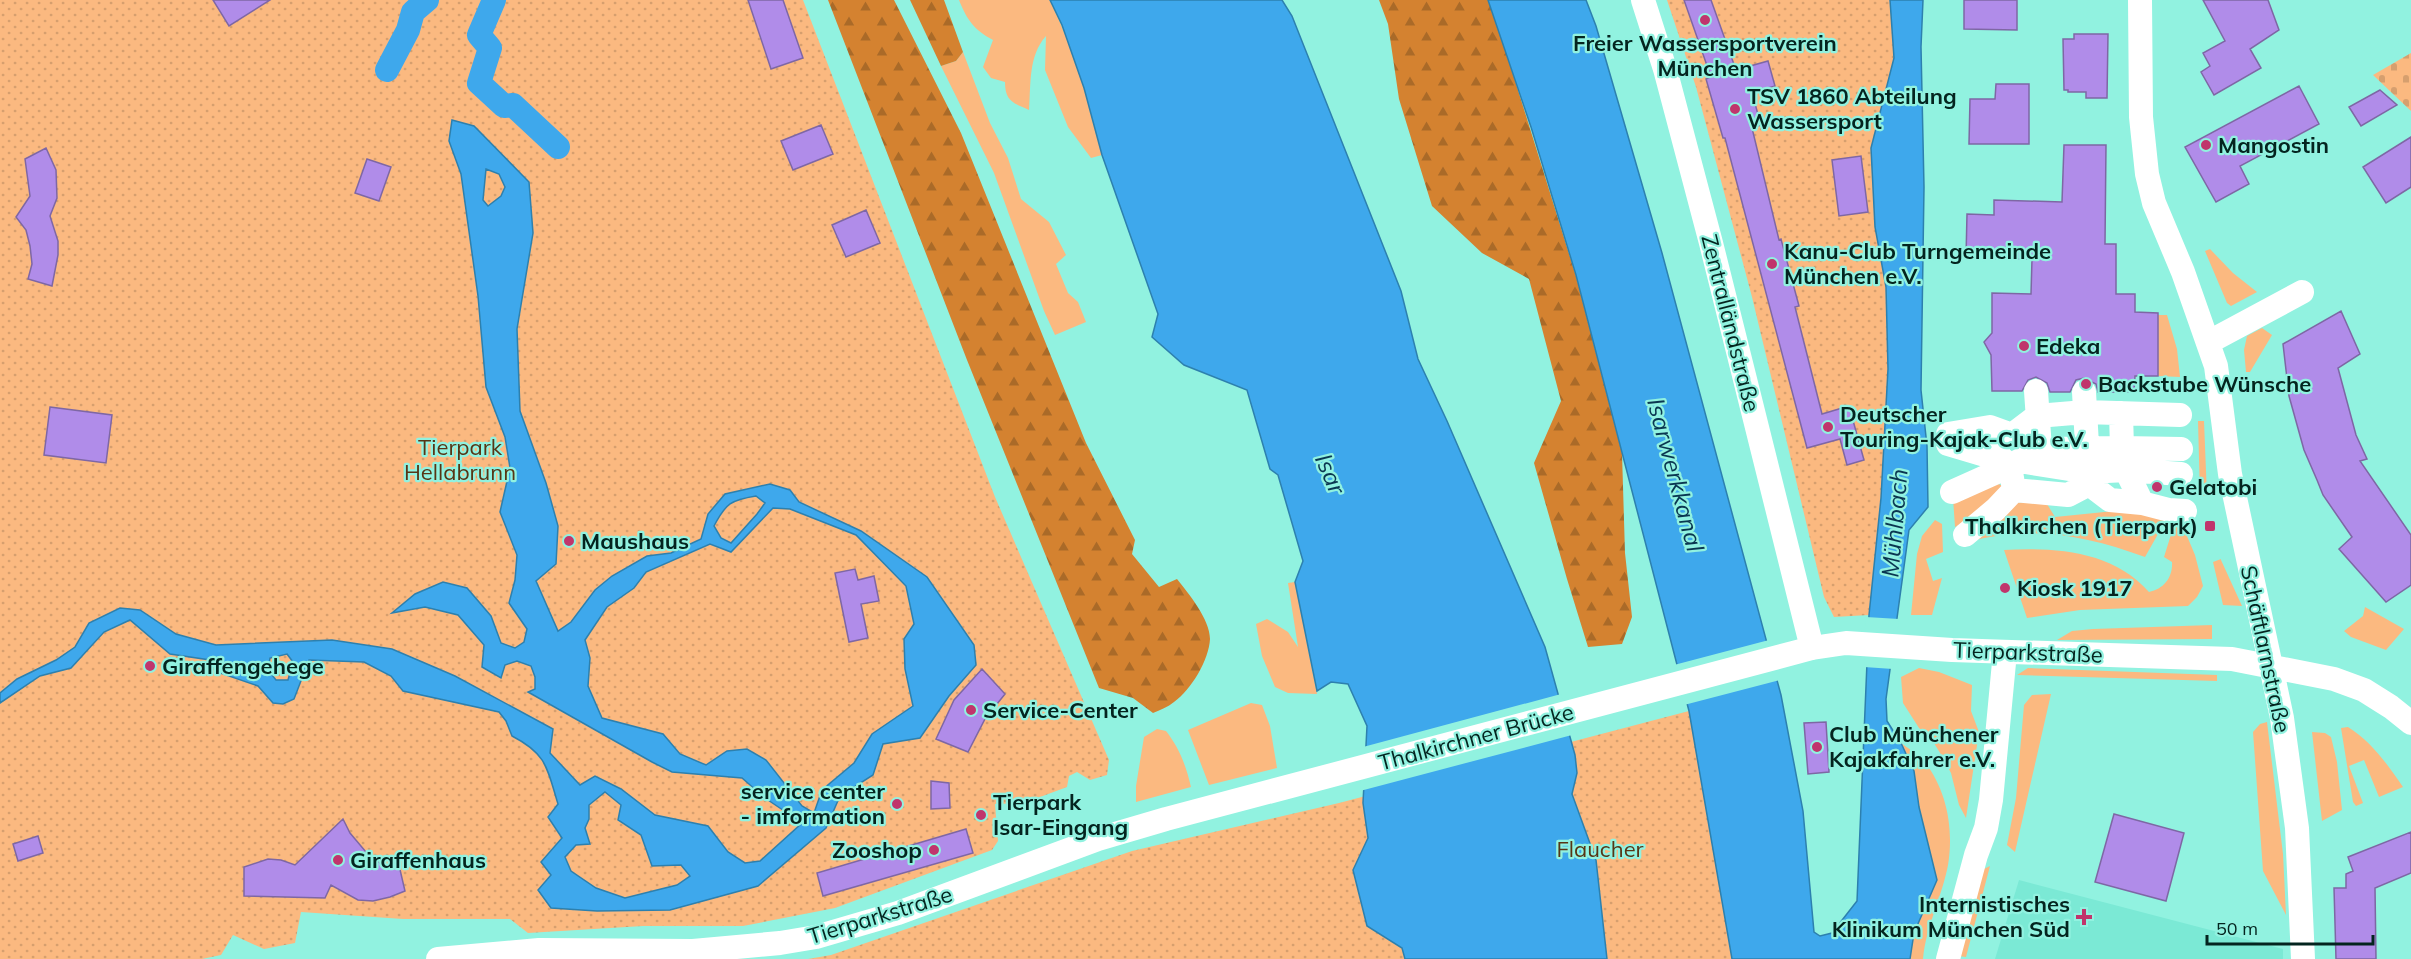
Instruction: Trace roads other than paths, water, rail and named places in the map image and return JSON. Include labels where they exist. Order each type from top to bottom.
[{"type":"street","name":"Zentralländstraße","points":[[1643,0],[1665,69],[1711,243],[1812,648]]},
{"type":"street","name":"Schäftlarnstraße","points":[[2140,0],[2141,117],[2147,174],[2154,203],[2210,342],[2216,366],[2230,474],[2282,718],[2297,828],[2303,959]]},
{"type":"street","points":[[2210,342],[2302,292]]},
{"type":"street","points":[[2036,391],[2040,449]]},
{"type":"street","points":[[2084,402],[2088,478]]},
{"type":"street","points":[[1952,492],[2009,454],[2037,416],[2084,402],[2121,413],[2180,415]]},
{"type":"street","points":[[2121,413],[2124,459],[2142,504]]},
{"type":"street","points":[[1948,439],[1990,427],[2009,454],[2014,490],[1996,510],[1965,536]]},
{"type":"street","points":[[2009,454],[2040,449],[2086,448],[2181,474]]},
{"type":"street","points":[[2014,490],[2068,495],[2088,478],[2124,459],[2181,449]]},
{"type":"street","points":[[2009,454],[2088,478],[2110,500],[2142,504],[2177,515]]},
{"type":"street","name":"Tierparkstraße","points":[[1785,656],[1812,648],[1846,643],[2005,652],[2232,660],[2334,679],[2364,690],[2411,723]]},
{"type":"street","points":[[1948,959],[1988,818],[2005,652]]},
{"type":"street","name":"Thalkirchner Brücke","points":[[1166,819],[1785,656]]},
{"type":"street","name":"Tierparkstraße","points":[[438,959],[540,950],[693,951],[780,943],[816,937],[857,926],[1098,839],[1166,819]]},
{"type":"water","name":"Isar","points":[[1050,0],[1282,0],[1292,16],[1401,291],[1418,359],[1545,647],[1575,755],[1577,773],[1572,794],[1596,860],[1607,959],[1405,959],[1402,948],[1367,926],[1353,870],[1368,838],[1363,803],[1367,726],[1348,684],[1331,682],[1317,691],[1295,582],[1303,561],[1278,475],[1270,469],[1247,390],[1184,365],[1152,337],[1158,314],[1102,155],[1084,88],[1062,25]]},
{"type":"water","points":[[1488,0],[1586,0],[1596,26],[1662,253],[1781,695],[1803,811],[1814,932],[1820,936],[1832,933],[1857,901],[1869,615],[1881,498],[1888,369],[1886,287],[1875,227],[1871,148],[1894,58],[1890,0],[1923,0],[1921,47],[1924,187],[1921,390],[1927,446],[1928,507],[1909,530],[1886,699],[1887,721],[1901,743],[1914,771],[1919,807],[1937,880],[1914,933],[1910,959],[1732,959],[1689,711],[1576,275],[1531,127]]},
{"type":"water","points":[[452,120],[474,126],[529,182],[533,233],[517,329],[520,411],[546,483],[558,526],[556,564],[536,581],[558,631],[571,622],[595,590],[612,576],[647,556],[671,553],[701,539],[708,514],[725,494],[770,484],[790,490],[799,502],[861,531],[927,577],[974,645],[976,665],[949,696],[920,738],[883,744],[873,775],[840,796],[826,828],[758,886],[670,910],[597,911],[551,908],[538,890],[551,875],[541,862],[562,838],[548,817],[558,804],[548,771],[539,756],[512,736],[506,721],[499,712],[403,691],[391,676],[364,662],[309,660],[294,699],[283,704],[273,703],[258,686],[217,672],[210,660],[170,654],[130,620],[104,632],[71,668],[40,676],[0,703],[0,693],[17,679],[56,660],[75,647],[89,623],[120,608],[140,610],[176,634],[216,645],[332,640],[392,649],[455,676],[553,729],[550,753],[580,785],[595,776],[621,789],[655,815],[708,826],[728,852],[745,863],[760,861],[802,823],[765,798],[742,778],[672,772],[528,692],[535,689],[535,677],[531,666],[517,661],[505,665],[501,678],[482,667],[484,645],[458,615],[425,607],[392,613],[415,594],[443,582],[467,588],[491,616],[501,643],[515,648],[524,642],[527,629],[509,603],[515,580],[517,555],[500,512],[510,468],[505,437],[486,387],[478,296],[461,174],[449,141]],"holes":[[[486,169],[499,174],[505,187],[501,196],[488,206],[483,200]],[[756,496],[765,503],[731,543],[721,538],[714,526],[722,512],[735,501]],[[773,508],[790,509],[856,535],[906,586],[914,624],[904,639],[905,669],[913,706],[872,734],[854,763],[822,790],[814,813],[802,806],[766,760],[747,749],[727,751],[706,765],[680,754],[663,734],[602,718],[588,686],[590,658],[585,640],[607,607],[634,588],[646,572],[710,544],[731,552]],[[287,654],[293,662],[288,680],[276,680],[268,670],[270,658]],[[605,792],[621,805],[618,820],[641,835],[652,866],[681,865],[690,876],[677,885],[625,898],[596,888],[571,871],[565,857],[576,845],[590,844],[585,828],[589,819],[589,805]]]},
{"type":"waterway","points":[[387,70],[408,30],[413,12],[427,0]]},
{"type":"waterway","points":[[494,0],[479,35],[490,48],[479,83],[504,106],[513,105],[558,147]]},
{"type":"place","name":"Freier Wassersportverein München","points":[[1705,20]]},
{"type":"place","name":"TSV 1860 Abteilung Wassersport","points":[[1735,109]]},
{"type":"place","name":"Mangostin","points":[[2206,145]]},
{"type":"place","name":"Kanu-Club Turngemeinde München e.V.","points":[[1772,264]]},
{"type":"place","name":"Edeka","points":[[2024,346]]},
{"type":"place","name":"Backstube Wünsche","points":[[2086,384]]},
{"type":"place","name":"Deutscher Touring-Kajak-Club e.V.","points":[[1828,427]]},
{"type":"place","name":"Gelatobi","points":[[2157,487]]},
{"type":"place","name":"Thalkirchen (Tierpark)","points":[[2210,526]]},
{"type":"place","name":"Maushaus","points":[[569,541]]},
{"type":"place","name":"Kiosk 1917","points":[[2005,588]]},
{"type":"place","name":"Giraffengehege","points":[[150,666]]},
{"type":"place","name":"Service-Center","points":[[971,710]]},
{"type":"place","name":"Club Münchener Kajakfahrer e.V.","points":[[1817,747]]},
{"type":"place","name":"service center - imformation","points":[[897,804]]},
{"type":"place","name":"Tierpark Isar-Eingang","points":[[981,815]]},
{"type":"place","name":"Zooshop","points":[[934,850]]},
{"type":"place","name":"Giraffenhaus","points":[[338,860]]},
{"type":"place","name":"Internistisches Klinikum München Süd","points":[[2084,917]]},
{"type":"park label","name":"Tierpark Hellabrunn","points":[[460,460]]},
{"type":"park label","name":"Flaucher","points":[[1600,849]]},
{"type":"water label","name":"Isarwerkkanal","points":[[1675,475]]},
{"type":"water label","name":"Mühlbach","points":[[1895,523]]}]
